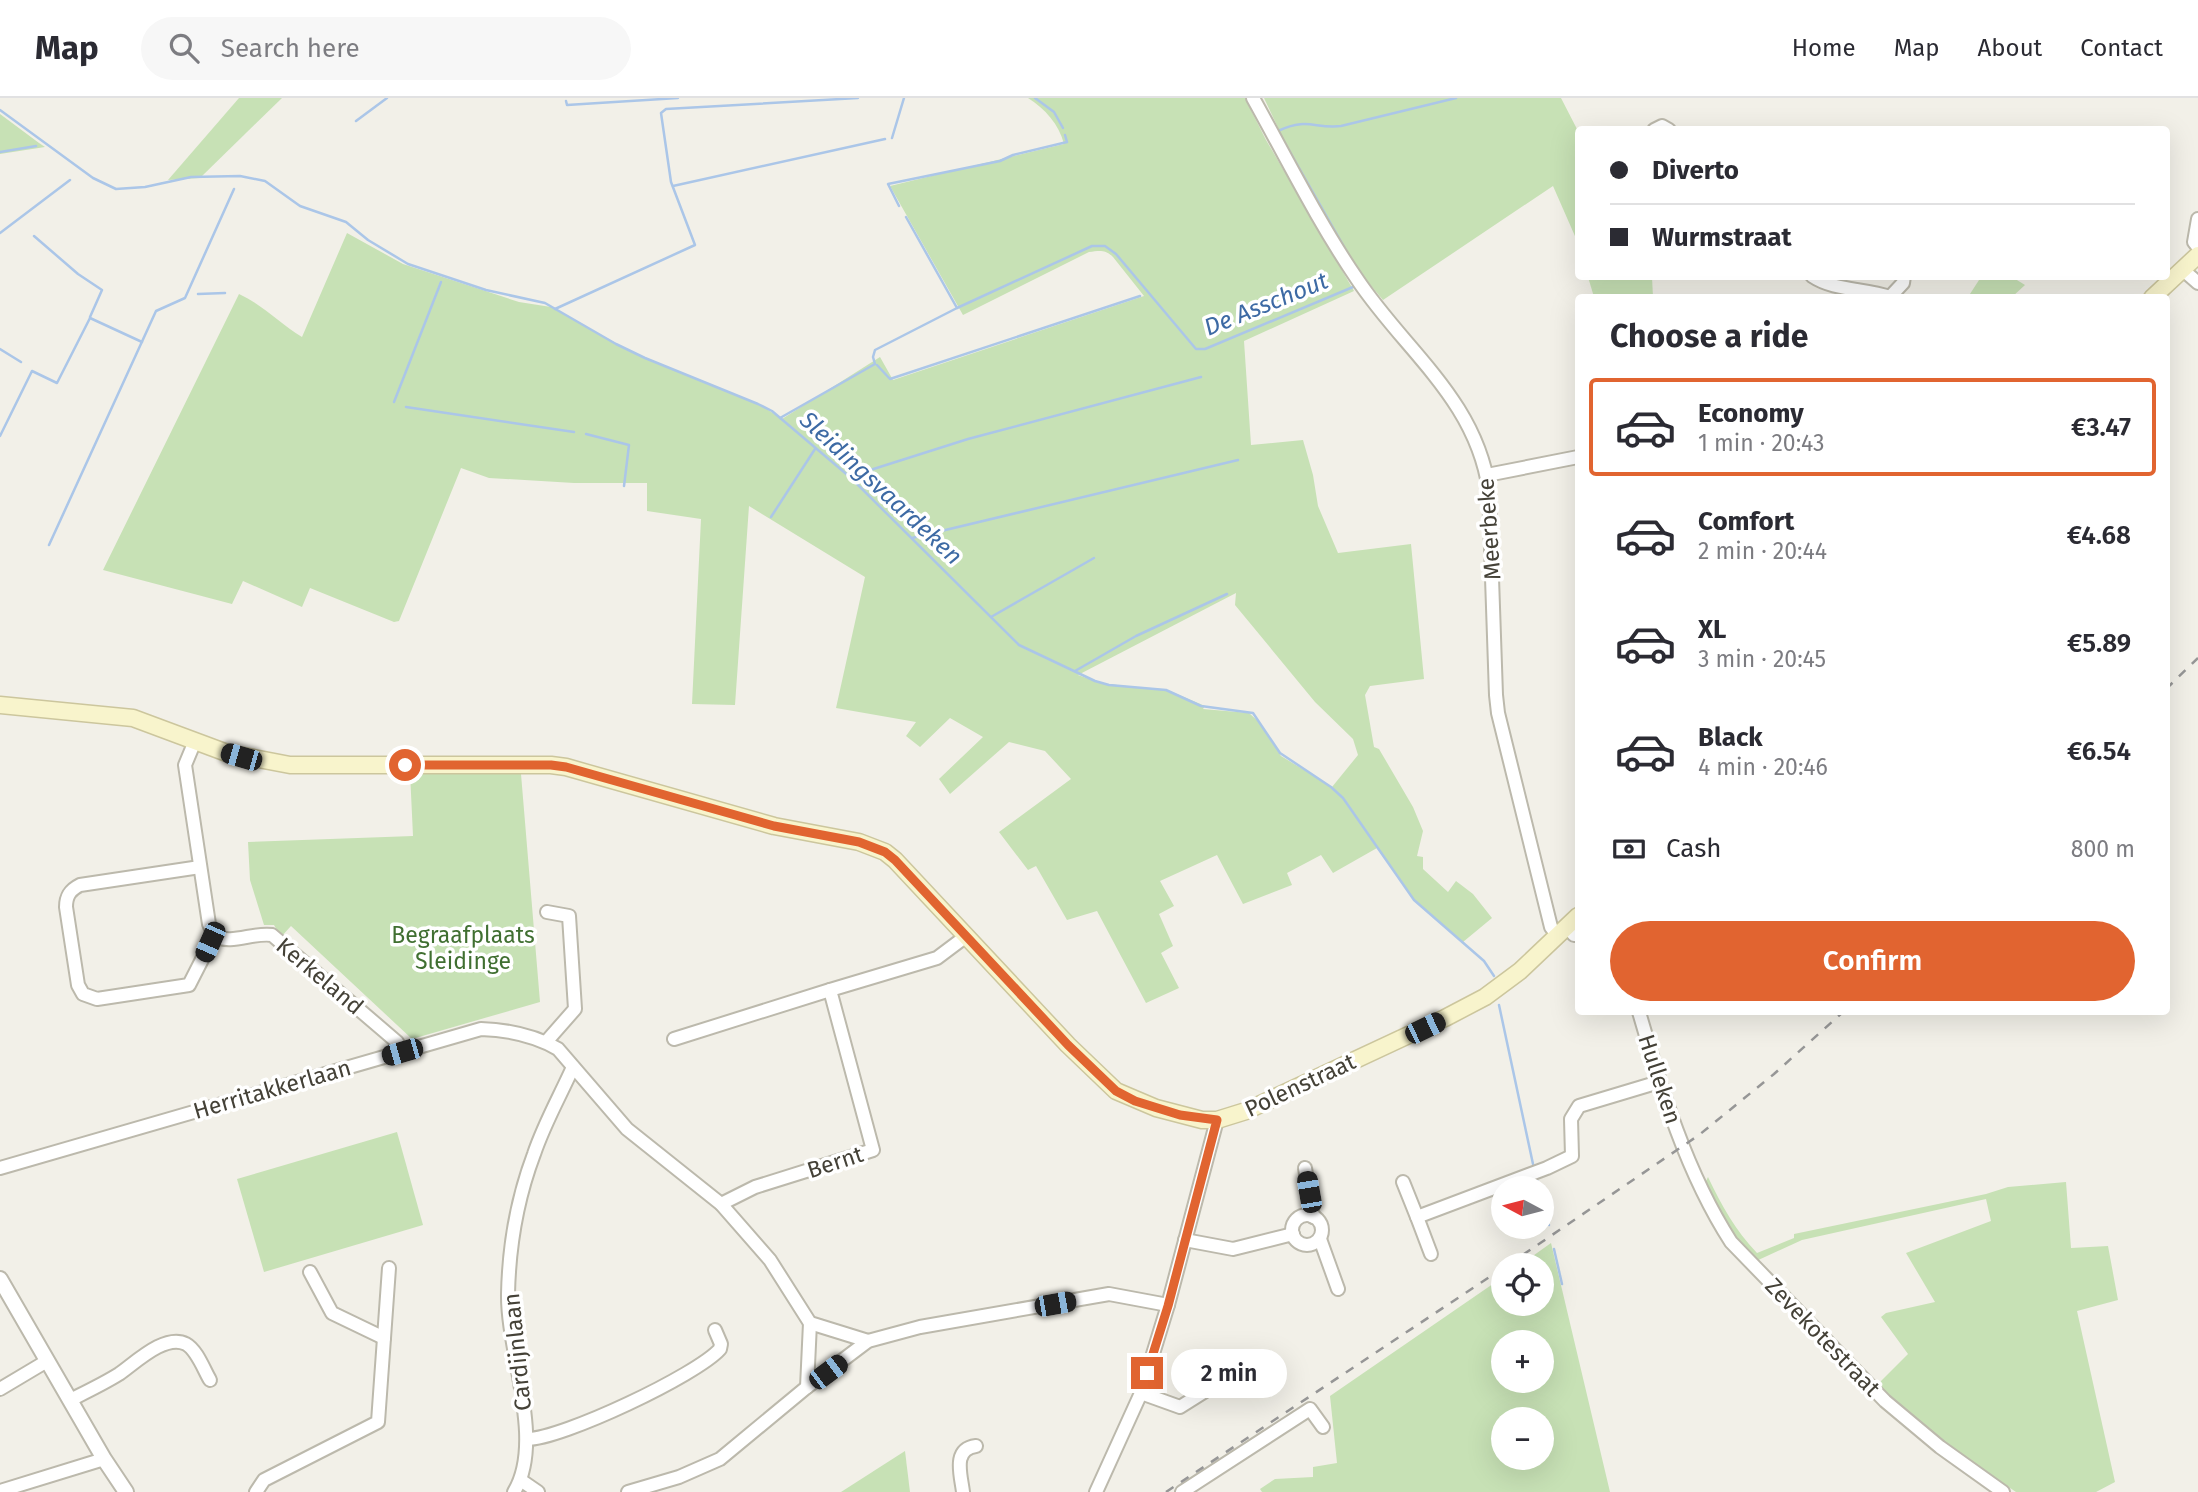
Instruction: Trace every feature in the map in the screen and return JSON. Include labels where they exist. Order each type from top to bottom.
[{"type":"main road","points":[[2156,294],[2198,255]]},
{"type":"main road","name":"Polenstraat","points":[[0,705],[115,714],[139,719],[241,757],[300,766],[551,765],[582,770],[774,826],[871,845],[895,860],[1068,1045],[1116,1091],[1135,1101],[1180,1115],[1217,1120],[1245,1111],[1445,1018],[1495,990],[1570,928]]},
{"type":"street","name":"Meerbeke","points":[[1253,98],[1358,281],[1457,404],[1468,425],[1486,475],[1497,704],[1504,743],[1551,927],[1570,928]]},
{"type":"street","points":[[2198,219],[2194,242],[2198,247]]},
{"type":"street","points":[[2182,270],[2198,283]]},
{"type":"street","points":[[1817,280],[1824,285],[1881,294]]},
{"type":"street","points":[[1893,294],[1903,280]]},
{"type":"street","points":[[1486,475],[1575,458]]},
{"type":"street","points":[[195,741],[186,765],[209,924],[214,936],[189,985],[97,999],[83,994],[78,985],[66,907],[72,890],[80,885],[200,867]]},
{"type":"street","points":[[546,1042],[575,1009],[569,916],[547,912]]},
{"type":"street","name":"Kerkeland","points":[[214,936],[221,940],[272,935],[397,1042],[402,1052]]},
{"type":"street","points":[[674,1040],[937,958],[965,937]]},
{"type":"street","name":"Bernt","points":[[722,1204],[755,1187],[873,1150],[830,990]]},
{"type":"street","name":"Hulleken","points":[[1640,1015],[1659,1082],[1683,1147]]},
{"type":"street","name":"Herritakkerlaan","points":[[0,1168],[481,1029],[510,1031],[546,1042],[558,1049],[627,1129],[722,1204],[770,1260],[810,1322]]},
{"type":"street","name":"Cardijnlaan","points":[[538,1492],[518,1487],[527,1439],[508,1297],[513,1231],[534,1152],[573,1067]]},
{"type":"street","points":[[1417,1217],[1566,1160],[1573,1153],[1571,1119],[1579,1106],[1659,1082]]},
{"type":"street","points":[[1096,1492],[1141,1393],[1168,1306],[1217,1120]]},
{"type":"street","name":"Zevekotestraat","points":[[1683,1147],[1715,1215],[1741,1254],[1892,1407],[1940,1447],[2003,1492]]},
{"type":"street","points":[[1305,1168],[1313,1217]]},
{"type":"street","points":[[1403,1182],[1431,1254]]},
{"type":"street","points":[[1305,1215],[1313,1217],[1321,1224],[1322,1234],[1314,1244],[1305,1245],[1297,1241],[1293,1226],[1305,1215]]},
{"type":"street","points":[[1185,1240],[1233,1250],[1293,1234]]},
{"type":"street","points":[[1320,1239],[1338,1289]]},
{"type":"street","points":[[256,1492],[264,1480],[378,1422],[389,1268]]},
{"type":"street","points":[[310,1272],[332,1313],[384,1338]]},
{"type":"street","points":[[0,1279],[104,1459],[126,1492]]},
{"type":"street","points":[[628,1492],[679,1477],[720,1459],[868,1341],[920,1327],[1109,1294],[1168,1306]]},
{"type":"street","points":[[807,1387],[810,1322],[868,1341]]},
{"type":"street","name":"Cardijnlaan","points":[[527,1439],[538,1439],[584,1424],[682,1375],[720,1349],[721,1344],[715,1330]]},
{"type":"street","points":[[70,1400],[119,1374],[146,1352],[175,1342],[187,1344],[210,1380]]},
{"type":"street","points":[[0,1390],[47,1361]]},
{"type":"street","points":[[1141,1393],[1180,1407],[1242,1368]]},
{"type":"street","points":[[1182,1492],[1310,1409],[1324,1427]]},
{"type":"street","points":[[963,1492],[959,1459],[968,1447],[975,1447]]},
{"type":"street","points":[[0,1491],[104,1459]]},
{"type":"green space","points":[[239,98],[282,98],[200,178],[168,180]]},
{"type":"green space","points":[[1028,98],[1245,98],[1266,140],[1354,291],[1244,341],[1251,445],[1303,440],[1318,506],[1338,553],[1411,544],[1424,679],[1370,686],[1365,695],[1374,747],[1379,749],[1413,807],[1423,831],[1417,856],[1423,857],[1423,869],[1448,892],[1456,881],[1473,894],[1492,918],[1463,942],[1414,900],[1377,848],[1333,873],[1321,855],[1287,873],[1292,885],[1243,904],[1217,855],[1160,881],[1174,906],[1159,914],[1173,946],[1161,953],[1179,988],[1146,1003],[1097,911],[1067,920],[1036,866],[1028,870],[999,832],[1071,779],[1045,751],[1009,742],[950,794],[939,779],[983,737],[950,718],[920,747],[906,736],[916,722],[836,708],[865,577],[749,506],[735,705],[692,704],[701,519],[647,511],[647,483],[574,483],[489,478],[461,468],[399,621],[394,622],[310,588],[302,607],[243,581],[232,604],[103,570],[239,294],[302,337],[347,233],[403,264],[519,302],[551,307],[630,351],[762,406],[782,419],[880,357],[893,380],[1144,296],[1110,254],[1096,251],[1089,252],[963,315],[890,186],[1064,144],[1055,124]],"holes":[[[1236,593],[1235,605],[1315,702],[1353,739],[1358,755],[1332,787],[1281,756],[1259,722],[1249,713],[1203,709],[1205,706],[1170,691],[1100,683],[1078,675]]]},
{"type":"green space","points":[[1264,98],[1561,98],[1575,126],[1575,236],[1553,186],[1383,300],[1356,268],[1281,134]]},
{"type":"green space","points":[[0,114],[39,143],[45,147],[0,154]]},
{"type":"green space","points":[[1589,280],[1652,280],[1653,294],[1593,294]]},
{"type":"green space","points":[[1979,280],[2017,280],[2025,285],[2015,294],[1970,294]]},
{"type":"green space","name":"Begraafplaats Sleidinge","points":[[410,772],[521,774],[540,1002],[412,1039],[291,926],[281,937],[274,925],[264,925],[250,880],[248,842],[413,836]]},
{"type":"green space","points":[[397,1132],[423,1225],[264,1272],[237,1179]]},
{"type":"green space","points":[[1708,1177],[1742,1236],[1757,1253],[1794,1238],[1794,1234],[1986,1194],[2008,1187],[2066,1182],[2071,1248],[2108,1246],[2118,1300],[2077,1311],[2115,1482],[2096,1492],[2016,1492],[1954,1450],[1877,1385],[1908,1354],[1881,1317],[1886,1313],[1935,1302],[1906,1253],[1991,1221],[1986,1199],[1802,1240],[1754,1262],[1731,1236],[1705,1183]]},
{"type":"green space","points":[[1551,1243],[1553,1253],[1537,1253]]},
{"type":"green space","points":[[1554,1256],[1610,1492],[1262,1492],[1260,1489],[1275,1479],[1313,1477],[1313,1467],[1337,1463],[1330,1396],[1491,1285],[1491,1316],[1554,1316]]},
{"type":"green space","points":[[905,1451],[910,1492],[841,1492]]},
{"type":"waterway","points":[[356,121],[387,98]]},
{"type":"waterway","points":[[566,101],[567,105],[678,98]]},
{"type":"waterway","points":[[555,309],[695,245],[671,182],[661,113],[666,109],[858,98]]},
{"type":"waterway","points":[[892,138],[904,98]]},
{"type":"waterway","points":[[1035,98],[1054,112],[1063,128]]},
{"type":"waterway","name":"De Asschout","points":[[1364,278],[1278,131],[1304,124],[1341,126],[1456,98]]},
{"type":"waterway","name":"Sleidingsvaardeken","points":[[0,110],[93,178],[116,189],[145,187],[191,177],[240,176],[265,181],[300,206],[346,222],[368,240],[408,264],[486,290],[545,303],[645,358],[772,411],[851,478],[1019,645],[1095,681],[1109,685],[1166,690],[1201,706],[1253,713],[1280,753],[1343,798],[1414,900],[1484,961],[1494,976]]},
{"type":"waterway","points":[[899,206],[888,184],[1000,161],[1013,155],[1067,142],[1065,135]]},
{"type":"waterway","points":[[673,186],[885,139]]},
{"type":"waterway","points":[[0,152],[36,146]]},
{"type":"waterway","points":[[0,233],[70,180]]},
{"type":"waterway","points":[[49,545],[156,311],[185,298],[234,189]]},
{"type":"waterway","points":[[906,217],[957,308]]},
{"type":"waterway","points":[[34,236],[78,274],[102,290],[90,317]]},
{"type":"waterway","name":"De Asschout","points":[[780,418],[875,364],[875,350],[957,308],[1092,246],[1105,246],[1116,254],[1196,349],[1205,349],[1353,287]]},
{"type":"waterway","points":[[394,402],[441,282]]},
{"type":"waterway","points":[[198,294],[225,293]]},
{"type":"waterway","points":[[877,365],[890,379],[1140,296]]},
{"type":"waterway","points":[[0,436],[32,371],[57,383],[90,318],[142,342]]},
{"type":"waterway","points":[[0,349],[21,362]]},
{"type":"waterway","points":[[864,472],[968,439],[1201,377]]},
{"type":"waterway","points":[[406,407],[574,432]]},
{"type":"waterway","points":[[586,434],[629,445],[624,486]]},
{"type":"waterway","points":[[771,517],[815,449]]},
{"type":"waterway","points":[[912,538],[1238,460]]},
{"type":"waterway","points":[[991,617],[1094,558]]},
{"type":"waterway","points":[[1075,671],[1136,636],[1227,594]]},
{"type":"waterway","name":"Sleidingsvaardeken","points":[[1499,1005],[1533,1164]]},
{"type":"waterway","name":"Sleidingsvaardeken","points":[[1554,1249],[1562,1284]]},
{"type":"railway","points":[[2170,685],[2198,658]]},
{"type":"railway","points":[[1526,1253],[1699,1135],[1774,1074],[1840,1015]]},
{"type":"railway","points":[[1166,1492],[1491,1276]]},
{"type":"route","points":[[405,765],[566,767],[774,826],[871,845],[895,860],[1068,1045],[1116,1091],[1135,1101],[1180,1115],[1217,1120],[1168,1306],[1147,1373]]}]
